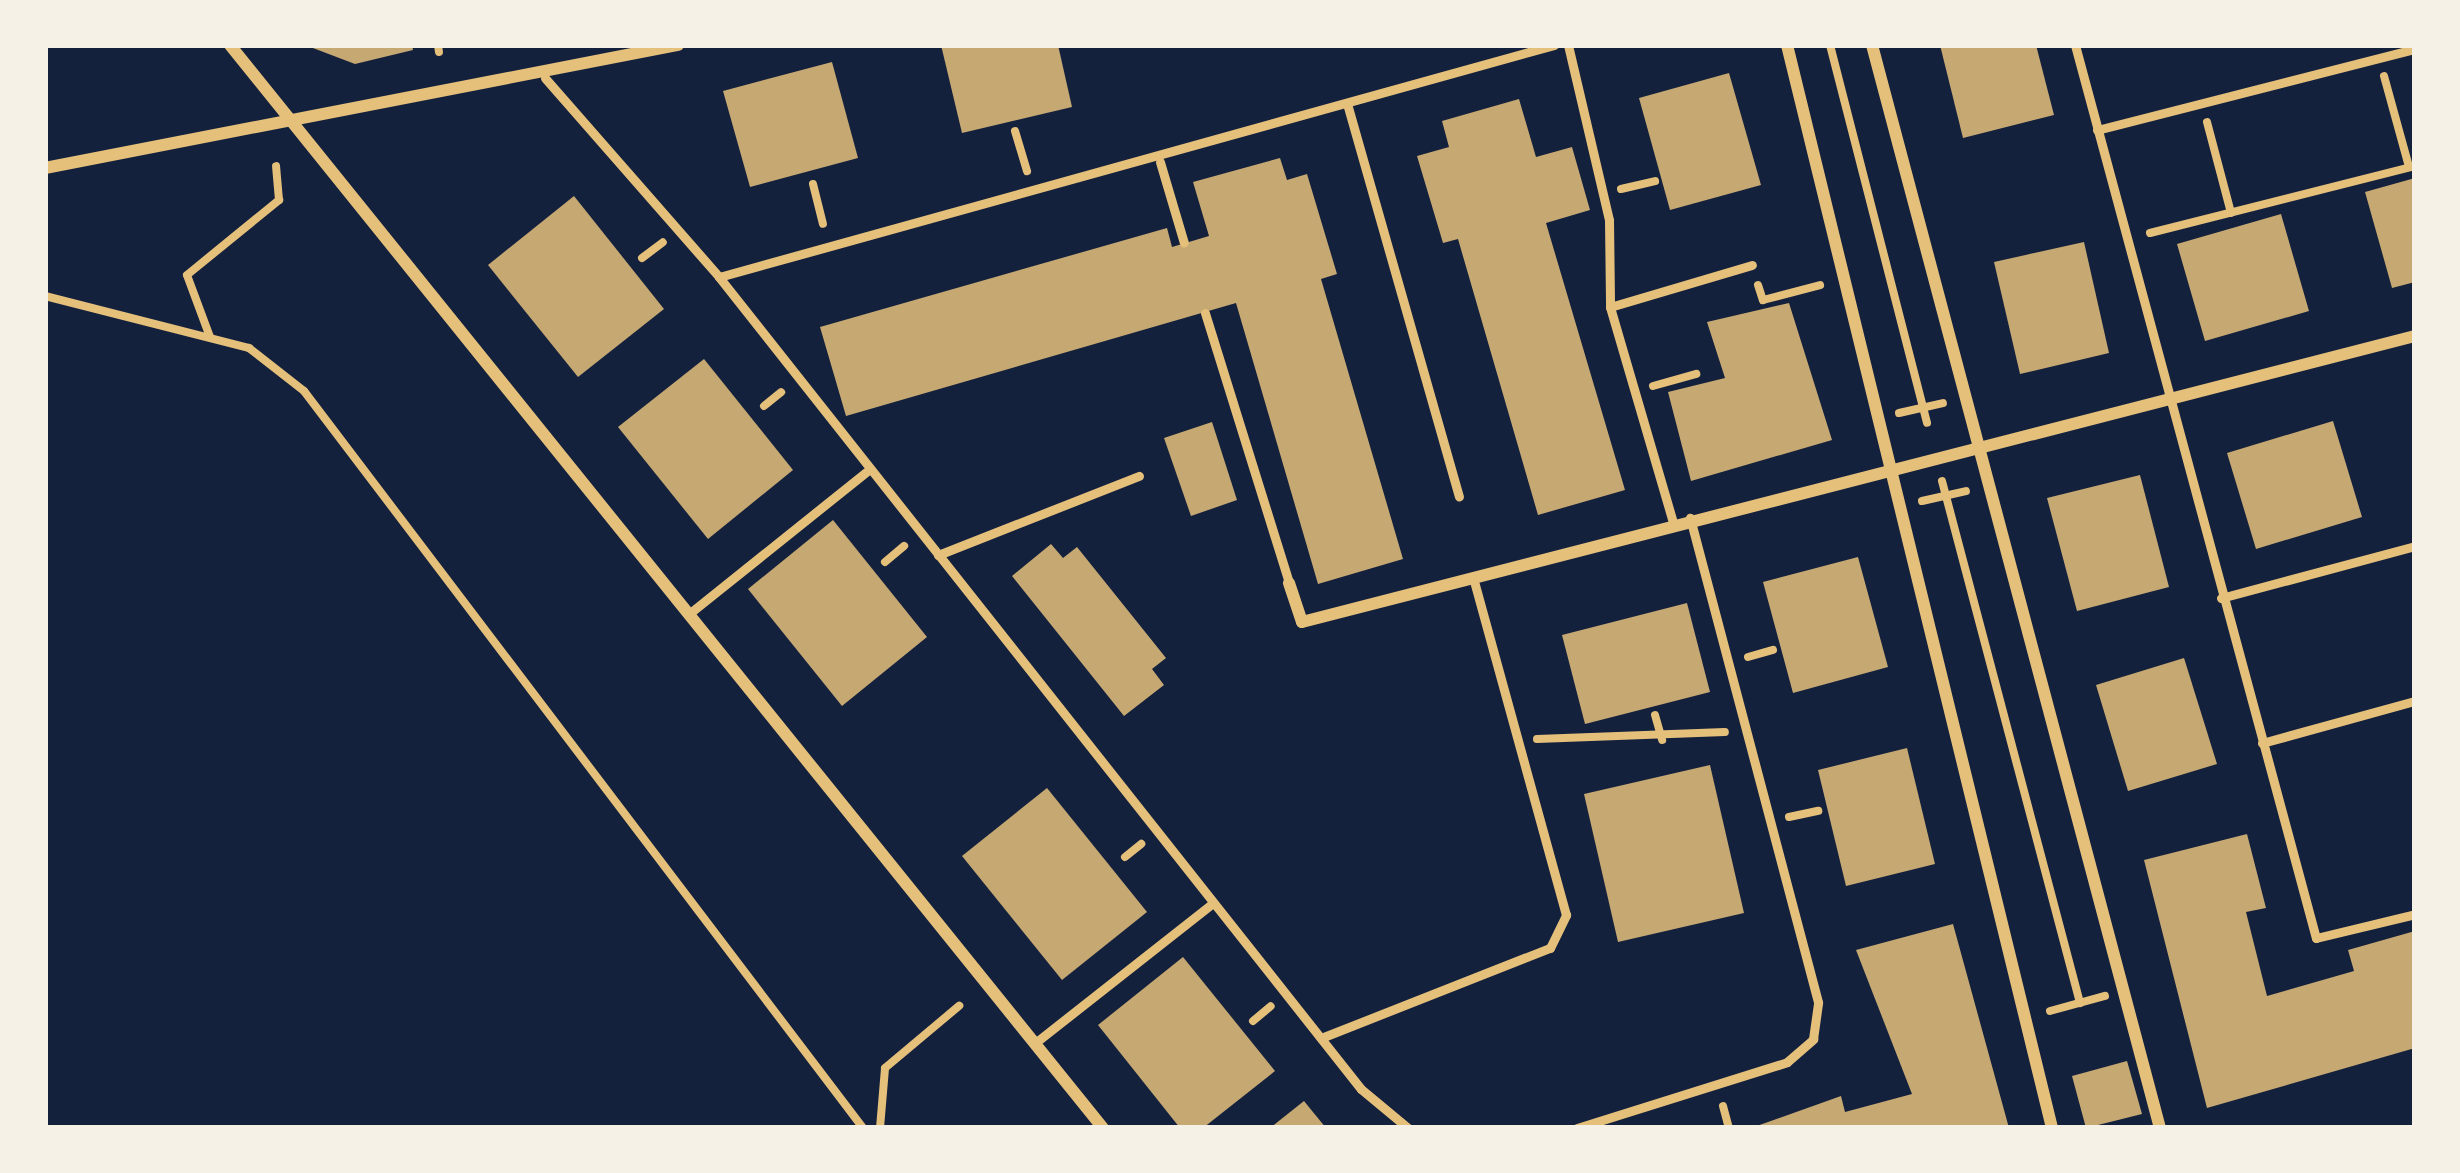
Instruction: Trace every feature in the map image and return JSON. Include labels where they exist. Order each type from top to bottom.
[{"type":"street","points":[[230,45],[1103,1128]]},
{"type":"street","points":[[45,168],[545,78],[678,45]]},
{"type":"street","points":[[1786,45],[2053,1128]]},
{"type":"street","points":[[1872,45],[2160,1128]]},
{"type":"street","points":[[1289,584],[1302,622],[1892,464],[2415,336]]},
{"type":"lane","points":[[719,277],[1160,162],[1554,45]]},
{"type":"lane","points":[[1568,45],[1609,220],[1610,307],[1673,523]]},
{"type":"lane","points":[[2075,45],[2166,397],[2316,938],[2415,914]]},
{"type":"lane","points":[[2096,130],[2415,49]]},
{"type":"lane","points":[[545,78],[719,277],[866,472],[938,555],[1322,1038],[1408,1128]]},
{"type":"lane","points":[[1348,106],[1459,497]]},
{"type":"lane","points":[[1160,162],[1184,243]]},
{"type":"lane","points":[[1610,307],[1752,265]]},
{"type":"lane","points":[[1205,313],[1289,584]]},
{"type":"lane","points":[[690,613],[866,472]]},
{"type":"lane","points":[[938,555],[1139,476]]},
{"type":"lane","points":[[1577,1128],[1787,1062],[1813,1039],[1818,1002],[1690,518]]},
{"type":"lane","points":[[2222,598],[2415,546]]},
{"type":"lane","points":[[1322,1038],[1550,948],[1566,915],[1473,577]]},
{"type":"lane","points":[[2262,743],[2415,701]]},
{"type":"lane","points":[[1035,1043],[1214,903]]},
{"type":"path","points":[[1830,45],[1927,423]]},
{"type":"path","points":[[2125,240],[2412,166],[2380,58]]},
{"type":"path","points":[[2202,103],[2231,213]]},
{"type":"path","points":[[211,338],[187,275],[279,200],[276,166]]},
{"type":"path","points":[[813,184],[829,248]]},
{"type":"path","points":[[1763,300],[1821,284]]},
{"type":"path","points":[[45,296],[249,348],[304,391],[862,1128]]},
{"type":"path","points":[[1635,391],[1696,374]]},
{"type":"path","points":[[1898,413],[1944,402]]},
{"type":"path","points":[[1941,473],[2080,1003]]},
{"type":"path","points":[[1915,503],[1966,490]]},
{"type":"path","points":[[1655,715],[1662,740]]},
{"type":"path","points":[[1518,739],[1662,740],[1746,728]]},
{"type":"path","points":[[2026,1017],[2124,992]]},
{"type":"path","points":[[880,1128],[885,1068],[959,1006]]},
{"type":"building","points":[[305,45],[412,45],[413,50],[355,64]]},
{"type":"building","points":[[941,45],[1058,45],[1072,107],[962,133]]},
{"type":"building","points":[[1940,45],[2036,45],[2054,115],[1963,138]]},
{"type":"building","points":[[832,62],[858,158],[750,187],[723,91]]},
{"type":"building","points":[[1729,73],[1761,185],[1670,210],[1639,98]]},
{"type":"building","points":[[1519,99],[1536,157],[1572,147],[1590,210],[1546,223],[1625,490],[1538,515],[1458,239],[1443,243],[1417,156],[1449,147],[1442,121]]},
{"type":"building","points":[[1280,158],[1287,180],[1307,174],[1337,274],[1321,279],[1403,559],[1318,584],[1236,303],[846,416],[820,327],[1167,228],[1172,247],[1209,236],[1193,182]]},
{"type":"building","points":[[2415,178],[2415,282],[2392,288],[2365,192]]},
{"type":"building","points":[[574,196],[664,309],[578,377],[488,265]]},
{"type":"building","points":[[2281,214],[2309,311],[2205,341],[2177,244]]},
{"type":"building","points":[[2084,242],[2109,353],[2020,374],[1994,262]]},
{"type":"building","points":[[1789,303],[1832,440],[1691,481],[1668,392],[1725,378],[1707,322]]},
{"type":"building","points":[[704,359],[793,470],[708,539],[618,427]]},
{"type":"building","points":[[2333,421],[2362,517],[2256,549],[2227,453]]},
{"type":"building","points":[[1212,422],[1237,500],[1191,516],[1164,438]]},
{"type":"building","points":[[2140,475],[2169,587],[2077,611],[2047,498]]},
{"type":"building","points":[[833,520],[927,637],[842,706],[748,589]]},
{"type":"building","points":[[1051,544],[1063,558],[1077,547],[1166,658],[1152,669],[1164,685],[1124,716],[1012,576]]},
{"type":"building","points":[[1858,557],[1888,667],[1793,693],[1763,582]]},
{"type":"building","points":[[1687,603],[1710,692],[1585,724],[1562,635]]},
{"type":"building","points":[[2184,658],[2217,764],[2128,791],[2096,685]]},
{"type":"building","points":[[1907,748],[1935,864],[1846,886],[1818,770]]},
{"type":"building","points":[[1710,765],[1744,913],[1618,942],[1584,794]]},
{"type":"building","points":[[1047,788],[1147,912],[1062,980],[962,856]]},
{"type":"building","points":[[2247,834],[2266,908],[2246,912],[2267,996],[2354,971],[2348,950],[2415,931],[2415,1048],[2207,1108],[2144,860]]},
{"type":"building","points":[[1953,924],[2009,1128],[1751,1128],[1841,1096],[1845,1112],[1912,1094],[1856,950]]},
{"type":"building","points":[[1183,957],[1275,1071],[1203,1128],[1180,1128],[1098,1025]]},
{"type":"building","points":[[2127,1061],[2142,1114],[2086,1128],[2072,1076]]},
{"type":"building","points":[[1304,1101],[1326,1128],[1270,1128]]}]
